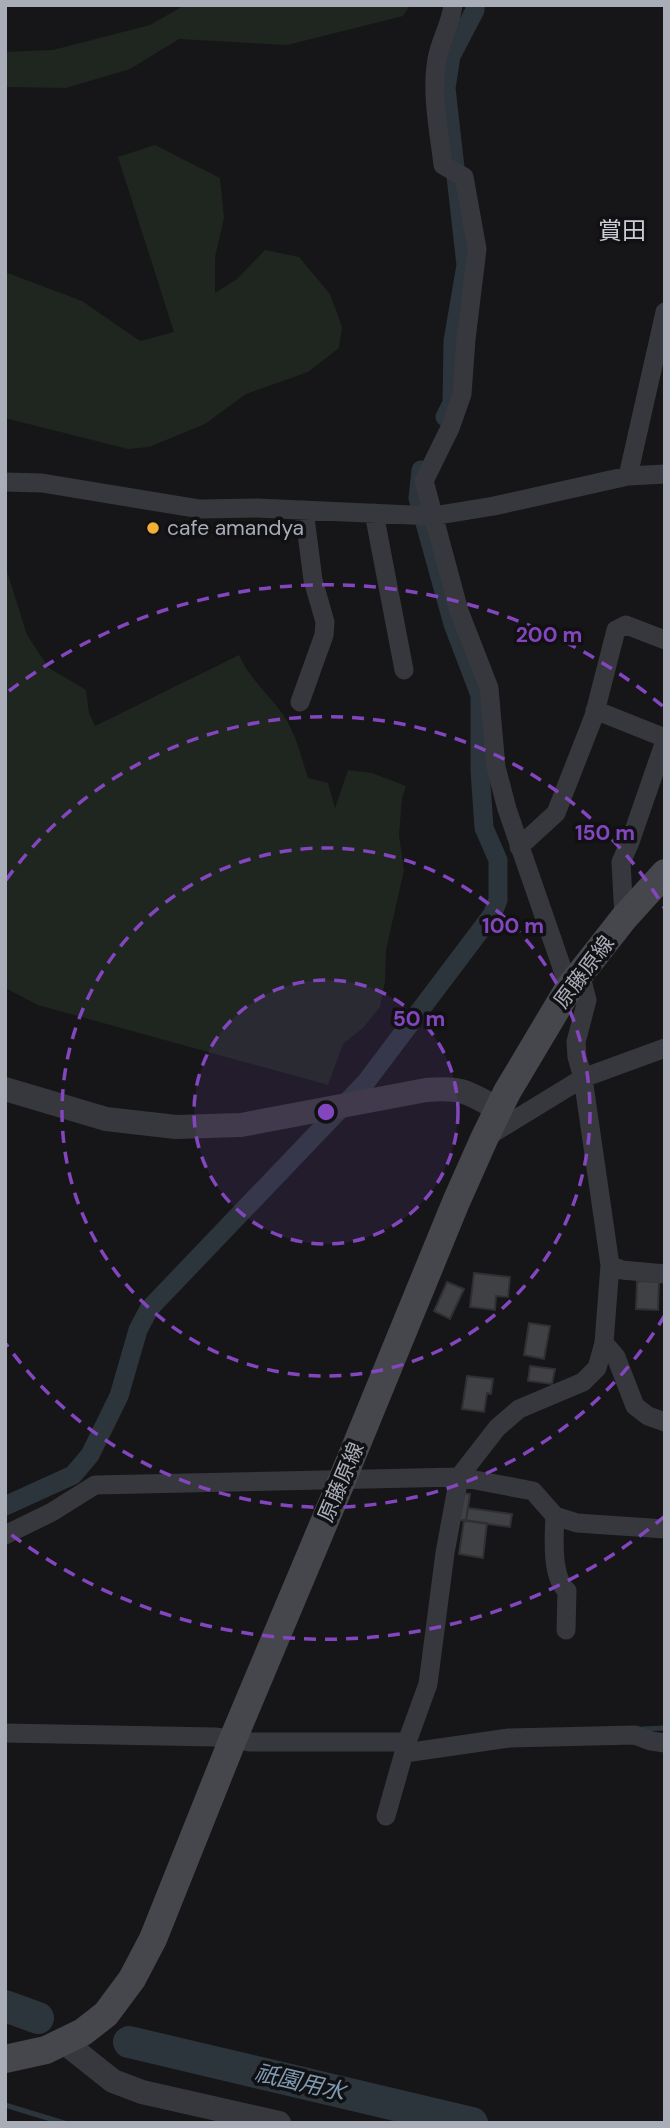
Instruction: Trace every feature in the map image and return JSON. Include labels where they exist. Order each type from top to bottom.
[{"type":"main road","name":"原藤原線","points":[[11,2054],[46,2050],[64,2042],[106,2014],[132,1979],[153,1939],[450,1215],[498,1109],[534,1043],[574,980],[665,873]]},
{"type":"street","points":[[386,1816],[428,1684],[445,1553],[459,1476],[497,1428],[519,1409],[583,1382],[597,1368],[604,1343],[610,1265],[583,1078],[577,1057],[576,1042],[587,1000],[574,980],[519,847],[496,766],[489,688],[459,611],[424,481],[450,428],[462,394],[477,249],[464,177],[443,165],[436,81],[437,58],[453,5]]},
{"type":"street","points":[[628,476],[665,312]]},
{"type":"street","points":[[5,482],[42,483],[200,509],[257,508],[433,516],[494,506],[628,476],[665,474]]},
{"type":"street","points":[[300,702],[324,635],[325,622],[313,580],[304,510]]},
{"type":"street","points":[[374,513],[404,670]]},
{"type":"street","points":[[519,847],[556,813],[595,710],[616,630],[626,625],[665,640]]},
{"type":"street","points":[[595,710],[665,739],[621,862],[624,918]]},
{"type":"street","points":[[484,1139],[583,1078],[665,1048]]},
{"type":"street","points":[[5,1088],[106,1119],[176,1126],[241,1125],[449,1088],[463,1090],[498,1109]]},
{"type":"street","points":[[610,1265],[622,1270],[665,1274]]},
{"type":"street","points":[[604,1343],[616,1357],[635,1406],[648,1416],[665,1422]]},
{"type":"street","points":[[5,1535],[52,1512],[96,1485],[459,1476],[533,1491],[555,1516],[577,1523],[665,1529]]},
{"type":"street","points":[[555,1516],[554,1552],[561,1586],[567,1591],[566,1630]]},
{"type":"street","points":[[5,1733],[233,1739],[406,1748],[509,1738],[635,1735],[665,1743]]},
{"type":"street","points":[[64,2042],[113,2081],[142,2092],[279,2123]]},
{"type":"shaded area","points":[[185,5],[410,5],[403,16],[287,45],[179,39],[130,69],[66,88],[5,87],[5,52],[53,50],[150,25]]},
{"type":"shaded area","points":[[155,145],[220,178],[224,218],[215,257],[215,293],[237,279],[265,250],[299,257],[330,294],[342,327],[339,348],[308,372],[246,394],[205,424],[149,447],[128,449],[5,418],[5,272],[82,301],[140,341],[174,332],[118,157]]},
{"type":"shaded area","points":[[5,565],[27,635],[49,668],[86,690],[89,713],[95,726],[239,655],[249,673],[287,721],[308,778],[328,783],[335,808],[348,770],[372,773],[406,786],[402,798],[399,835],[404,870],[386,950],[385,981],[380,1007],[364,1027],[343,1044],[328,1085],[38,1005],[5,988]]},
{"type":"building","points":[[474,1273],[510,1277],[508,1297],[496,1296],[495,1310],[470,1307]]},
{"type":"building","points":[[637,1281],[659,1282],[658,1310],[636,1309]]},
{"type":"building","points":[[447,1282],[464,1289],[450,1319],[434,1311]]},
{"type":"building","points":[[529,1323],[550,1326],[544,1359],[524,1355]]},
{"type":"building","points":[[530,1366],[555,1369],[552,1384],[528,1381]]},
{"type":"building","points":[[467,1376],[493,1379],[491,1394],[487,1393],[484,1412],[462,1409]]},
{"type":"building","points":[[462,1493],[470,1494],[466,1521],[459,1520]]},
{"type":"building","points":[[468,1508],[512,1514],[510,1527],[466,1521]]},
{"type":"building","points":[[464,1520],[487,1523],[483,1558],[459,1554]]},
{"type":"waterway","points":[[445,417],[452,403],[453,341],[466,265],[446,88],[451,56],[475,10],[475,5]]},
{"type":"waterway","points":[[5,1506],[73,1475],[90,1455],[119,1396],[138,1330],[149,1309],[366,1082],[492,915],[498,900],[498,860],[484,828],[480,770],[480,695],[453,624],[418,498],[421,470]]},
{"type":"waterway","points":[[642,1729],[665,1728]]},
{"type":"waterway","name":"祇園用水","points":[[5,2006],[38,2018]]},
{"type":"waterway","name":"祇園用水","points":[[129,2042],[472,2123]]},
{"type":"waterway","points":[[5,2105],[64,2123]]},
{"type":"place","name":"cafe amandya","points":[[153,528]]},
{"type":"district","name":"賞田","points":[[622,230]]}]
